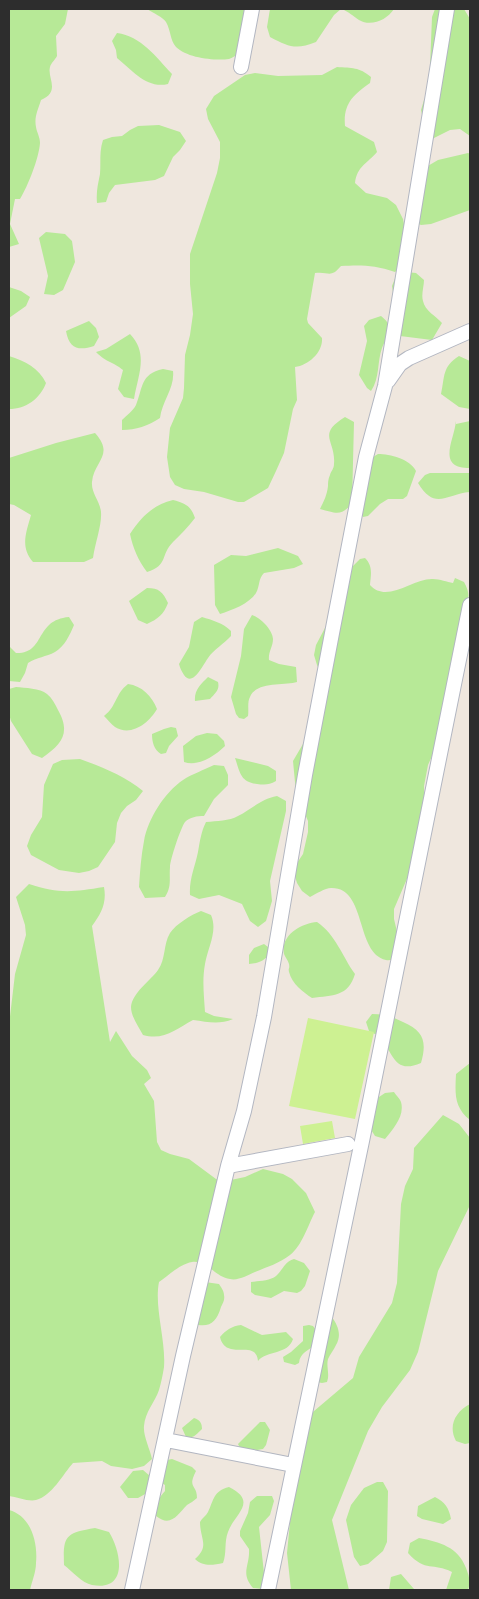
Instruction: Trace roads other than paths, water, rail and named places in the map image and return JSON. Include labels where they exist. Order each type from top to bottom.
[{"type":"street","points":[[241,67],[252,9]]},
{"type":"street","points":[[132,1590],[183,1356],[228,1166],[244,1111],[264,1017],[303,785],[333,628],[366,457],[385,386],[447,9]]},
{"type":"street","points":[[385,386],[393,372],[409,358],[470,331]]},
{"type":"street","points":[[268,1590],[368,1112],[470,605]]},
{"type":"street","points":[[228,1166],[348,1144]]},
{"type":"street","points":[[166,1440],[293,1465]]}]
